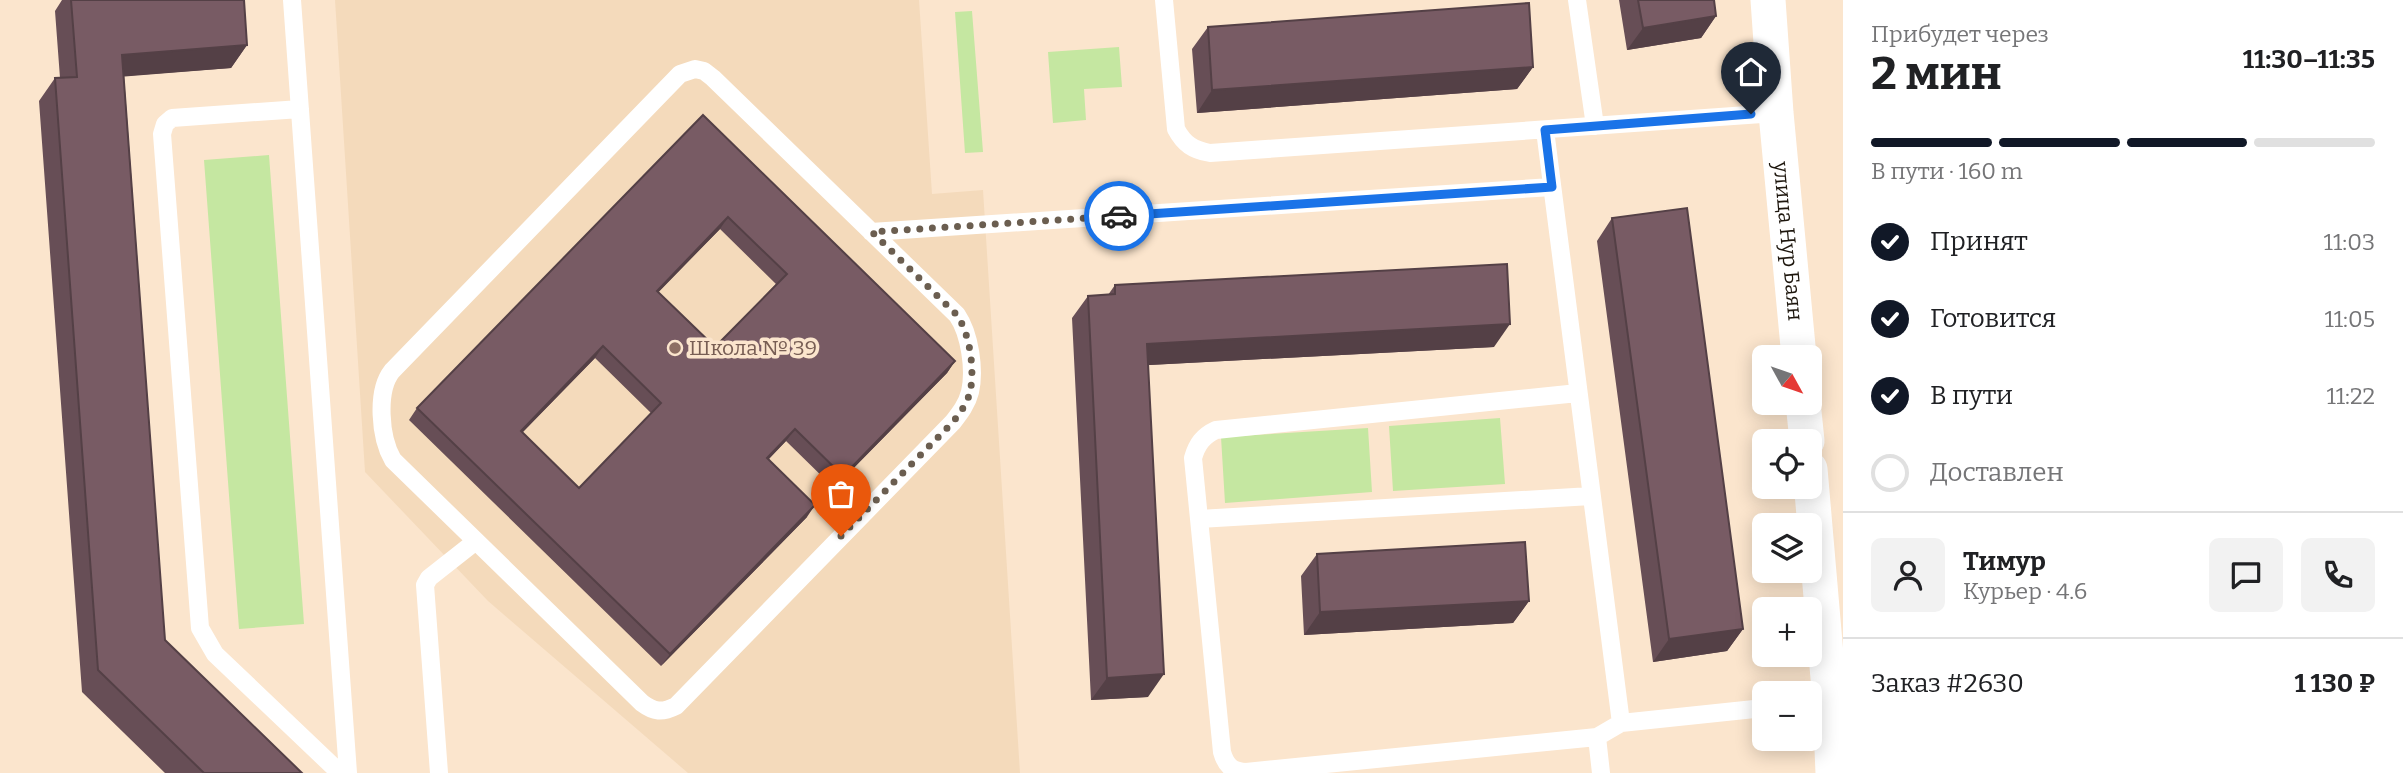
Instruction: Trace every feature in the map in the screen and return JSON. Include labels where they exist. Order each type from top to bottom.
[{"type":"street","name":"улица Нур Баян","points":[[1768,0],[1798,345]]},
{"type":"street","points":[[1811,499],[1818,681]]},
{"type":"street","points":[[1822,717],[1833,773]]},
{"type":"lane","points":[[292,0],[348,773]]},
{"type":"lane","points":[[1164,0],[1176,129],[1187,145],[1197,151],[1210,153],[1776,113]]},
{"type":"lane","points":[[1577,0],[1595,126]]},
{"type":"lane","points":[[695,69],[704,71],[713,78],[872,232],[963,324],[969,341],[971,383],[967,401],[953,422],[676,706],[667,711],[658,711],[642,703],[399,466],[389,453],[384,439],[382,394],[384,383],[392,371],[680,74],[695,69]]},
{"type":"lane","points":[[300,108],[172,118],[165,124],[162,135],[200,628],[215,654],[340,773]]},
{"type":"lane","points":[[1545,130],[1620,723]]},
{"type":"lane","points":[[872,232],[1552,187]]},
{"type":"lane","points":[[1578,393],[1216,430],[1201,440],[1196,446],[1193,458],[1225,762],[1236,771],[1259,771],[1597,737],[1620,723],[1752,709]]},
{"type":"lane","points":[[1199,519],[1591,496]]},
{"type":"lane","points":[[439,773],[425,585],[429,578],[475,541]]},
{"type":"lane","points":[[1597,737],[1601,773]]},
{"type":"shaded area","name":"Школа № 39","points":[[335,0],[919,0],[932,194],[983,190],[1020,773],[688,773],[488,601],[365,472]]},
{"type":"green space","points":[[972,11],[983,152],[965,153],[955,12]]},
{"type":"green space","points":[[1119,47],[1122,87],[1084,89],[1086,120],[1053,123],[1048,52]]},
{"type":"green space","points":[[269,155],[304,624],[239,629],[204,160]]},
{"type":"green space","points":[[1500,418],[1505,484],[1393,491],[1389,426]]},
{"type":"green space","points":[[1368,428],[1372,492],[1225,503],[1221,437]]},
{"type":"building","points":[[71,0],[244,0],[247,45],[122,55],[165,640],[302,773],[204,773],[98,670],[55,78],[77,77]]},
{"type":"building","points":[[1638,0],[1714,0],[1716,16],[1643,28]]},
{"type":"building","points":[[1529,3],[1533,67],[1212,90],[1208,27]]},
{"type":"building","points":[[703,115],[955,361],[843,476],[795,429],[767,458],[815,505],[670,654],[417,408]],"holes":[[[728,217],[787,274],[715,347],[657,291]],[[603,346],[661,403],[579,488],[521,431]]]},
{"type":"building","points":[[1687,208],[1743,629],[1669,639],[1612,218]]},
{"type":"building","points":[[1507,264],[1510,324],[1147,344],[1164,674],[1107,678],[1088,296],[1115,294],[1115,285]]},
{"type":"building","points":[[1525,542],[1529,601],[1320,612],[1317,554]]},
{"type":"way so far","points":[[841,536],[953,422],[967,401],[971,383],[969,341],[963,324],[872,232],[1119,216]]},
{"type":"place","name":"Школа № 39","points":[[675,348]]},
{"type":"route","points":[[1119,216],[1552,187],[1545,130],[1751,114]]}]
